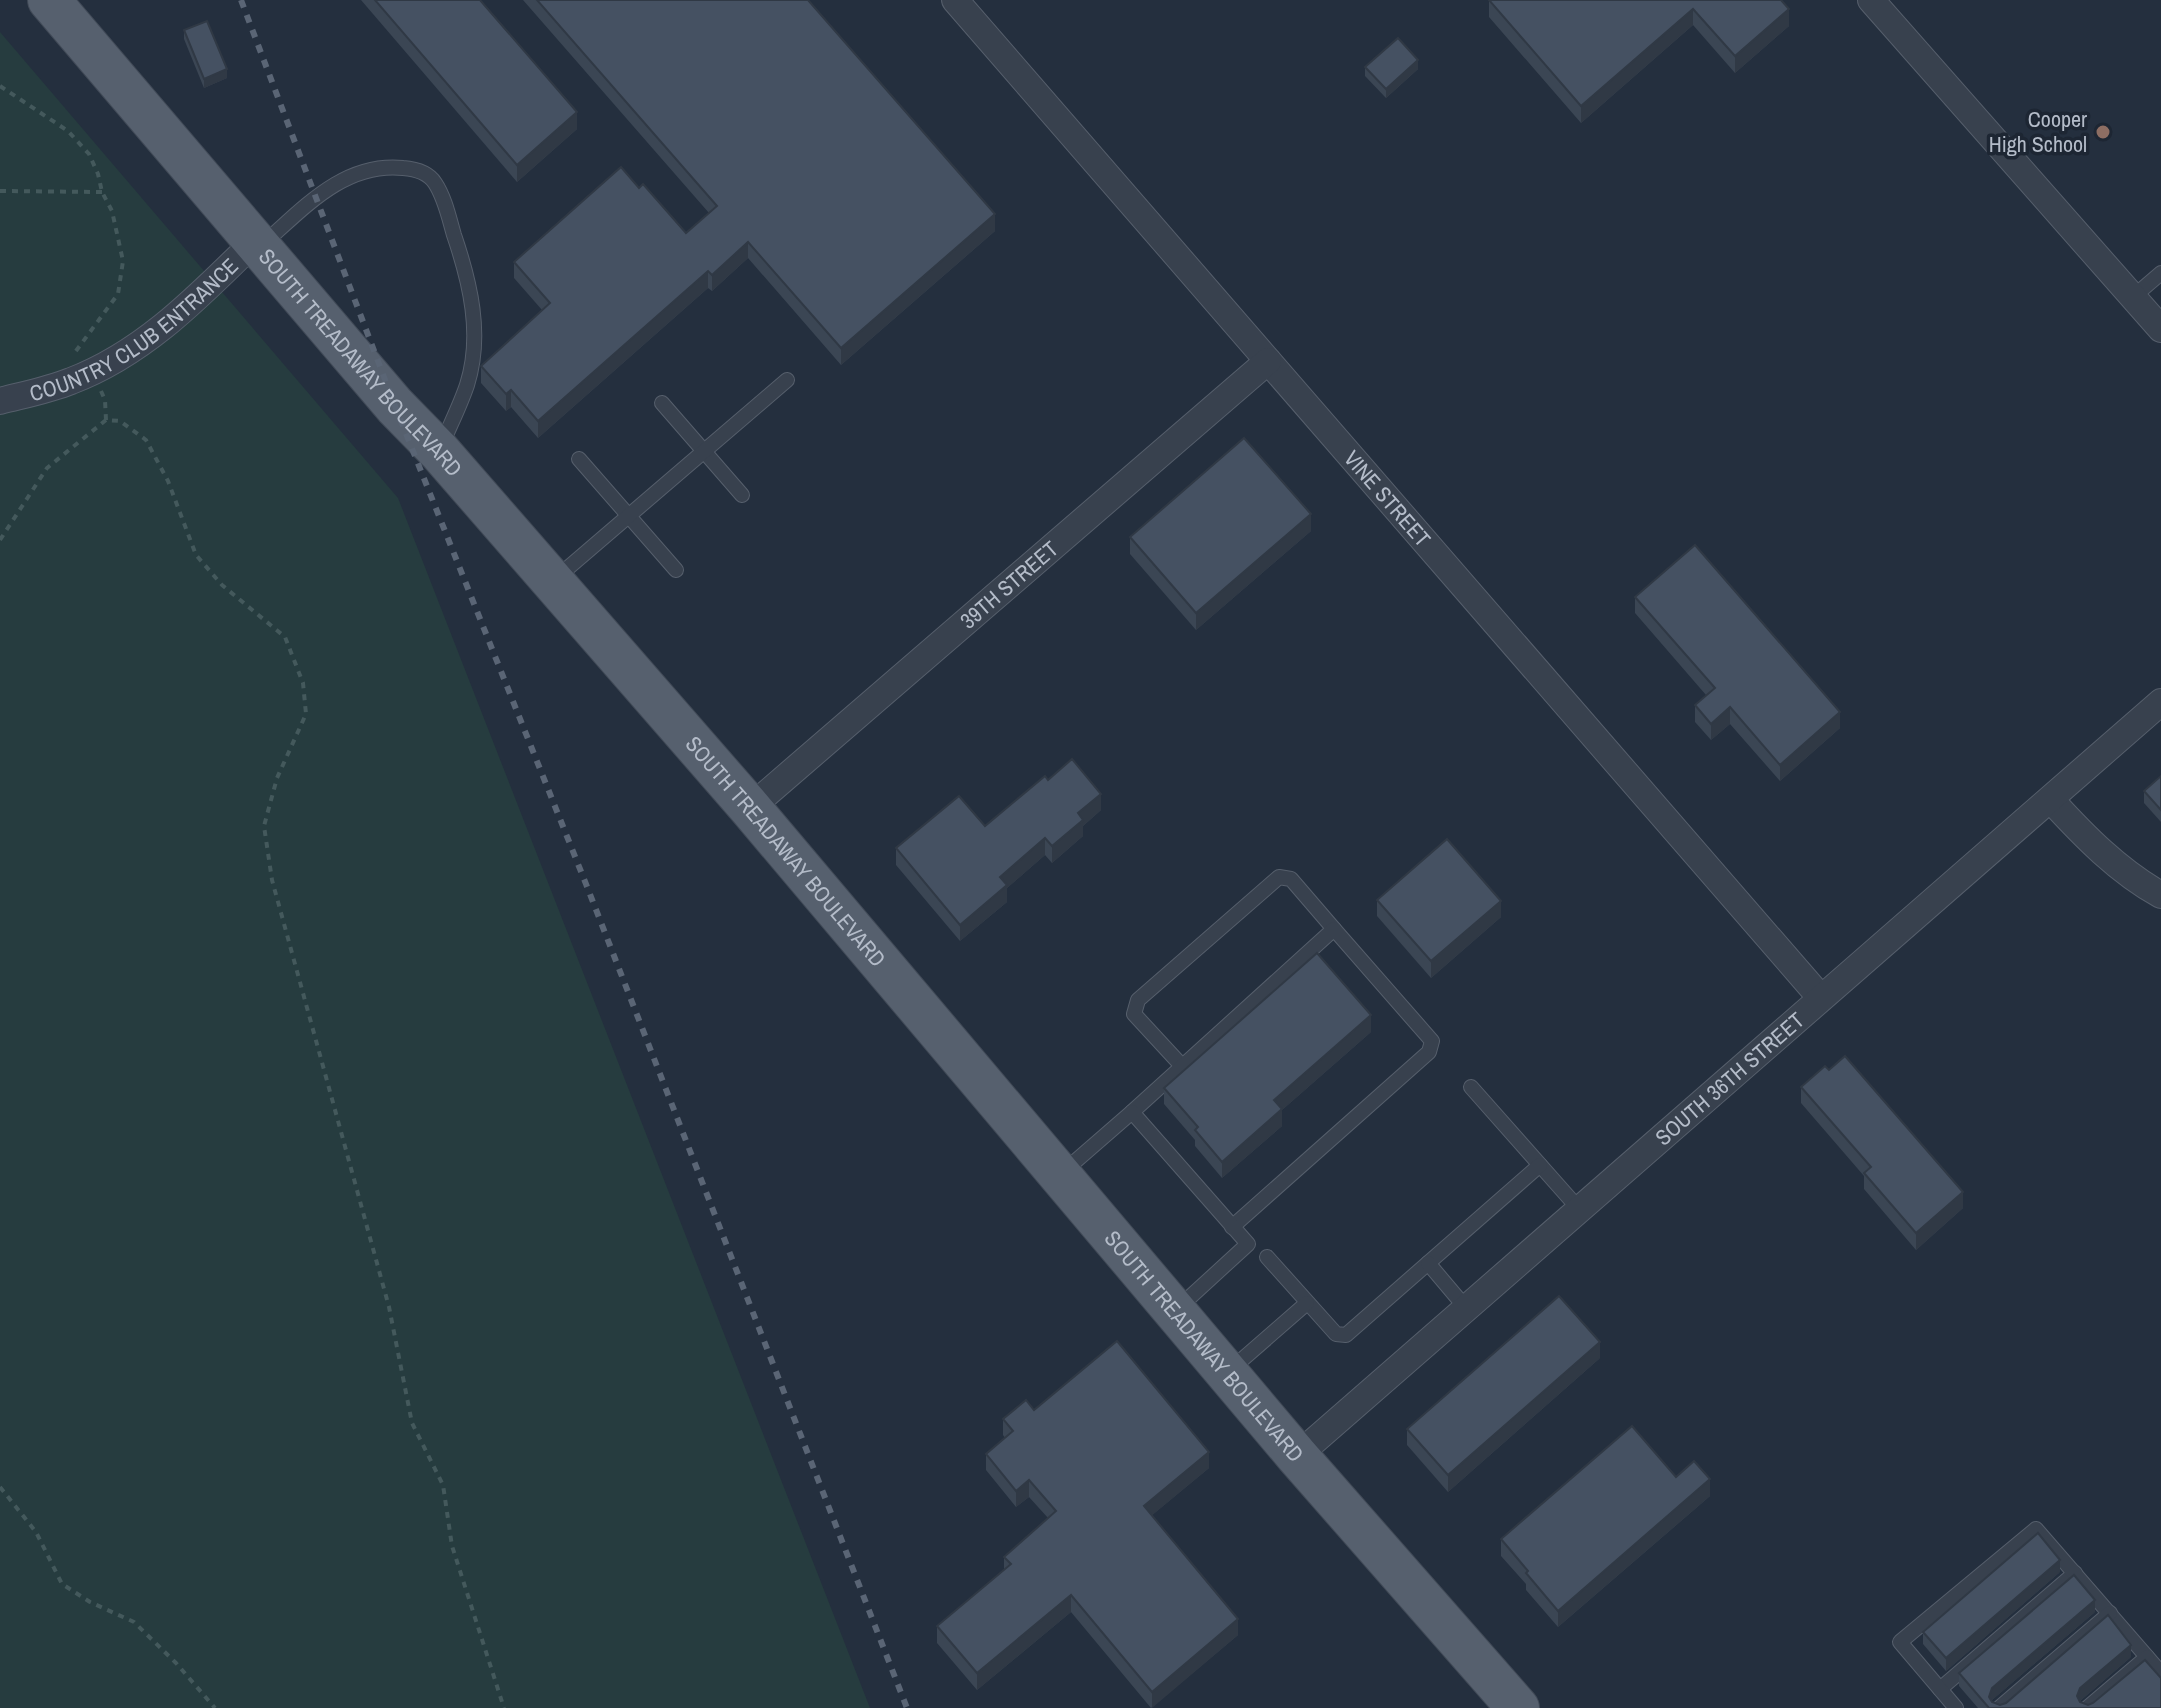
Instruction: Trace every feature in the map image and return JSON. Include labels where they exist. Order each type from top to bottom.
[{"type":"main road","name":"SOUTH TREADAWAY BOULEVARD","points":[[49,0],[395,406],[439,451],[750,808],[1174,1312],[1518,1708]]},
{"type":"street","name":"VINE STREET","points":[[955,0],[1821,998]]},
{"type":"street","points":[[1871,0],[2161,329]]},
{"type":"street","name":"COUNTRY CLUB ENTRANCE","points":[[0,401],[72,381],[125,354],[180,315],[259,243]]},
{"type":"street","name":"39TH STREET","points":[[750,808],[1268,361]]},
{"type":"street","name":"SOUTH 36TH STREET","points":[[1297,1456],[2161,702]]},
{"type":"street","points":[[2051,800],[2086,839],[2146,887],[2161,895]]},
{"type":"lane","points":[[259,243],[316,197],[352,174],[369,169],[408,168],[424,172],[435,183],[471,289],[473,311],[467,385],[439,451]]},
{"type":"lane","points":[[2133,297],[2161,273]]},
{"type":"lane","points":[[552,581],[787,380]]},
{"type":"lane","points":[[662,403],[742,495]]},
{"type":"lane","points":[[579,459],[676,570]]},
{"type":"lane","points":[[1182,1066],[1134,1014],[1138,1000],[1279,877],[1291,879],[1432,1041],[1429,1052],[1232,1227]]},
{"type":"lane","points":[[1060,1175],[1334,929]]},
{"type":"lane","points":[[1471,1087],[1579,1209]]},
{"type":"lane","points":[[1132,1112],[1248,1244],[1174,1312]]},
{"type":"lane","points":[[1267,1257],[1336,1334],[1346,1335],[1540,1165]]},
{"type":"lane","points":[[1428,1263],[1466,1308]]},
{"type":"lane","points":[[1226,1372],[1307,1303]]},
{"type":"lane","points":[[1956,1708],[1900,1642],[2036,1529],[2161,1673]]},
{"type":"lane","points":[[1940,1689],[2075,1573]]},
{"type":"lane","points":[[1999,1708],[2110,1613]]},
{"type":"lane","points":[[2087,1708],[2147,1657]]},
{"type":"path","points":[[0,86],[68,131],[89,154],[112,211],[123,261],[118,294],[74,350],[72,361]]},
{"type":"path","points":[[0,191],[102,192]]},
{"type":"path","points":[[99,385],[105,400],[106,420]]},
{"type":"path","points":[[0,540],[47,468],[106,420],[120,421],[146,440],[168,481],[196,555],[222,585],[285,637],[303,683],[306,714],[277,778],[264,826],[272,880],[389,1307],[412,1423],[443,1485],[452,1546],[504,1708]]},
{"type":"path","points":[[0,1487],[36,1532],[62,1584],[90,1602],[134,1622],[176,1663],[215,1708]]},
{"type":"green space","points":[[0,32],[398,498],[870,1708],[0,1708]]},
{"type":"building","points":[[375,0],[480,0],[577,112],[517,165]]},
{"type":"building","points":[[537,0],[808,0],[995,214],[841,348],[748,242],[712,275],[708,271],[538,421],[511,390],[506,394],[481,366],[550,303],[514,262],[621,167],[639,188],[643,184],[686,233],[717,206]]},
{"type":"building","points":[[1489,0],[1781,0],[1789,9],[1735,56],[1693,9],[1581,106]]},
{"type":"building","points":[[207,21],[227,69],[204,79],[184,30]]},
{"type":"building","points":[[1398,38],[1418,60],[1386,89],[1365,67]]},
{"type":"building","points":[[1244,438],[1311,514],[1196,613],[1130,537]]},
{"type":"building","points":[[1695,545],[1840,712],[1780,765],[1730,707],[1711,724],[1695,705],[1715,688],[1635,597]]},
{"type":"building","points":[[1072,759],[1101,794],[1078,813],[1083,820],[1052,846],[1045,838],[1000,877],[1007,885],[960,925],[896,848],[959,796],[985,826],[1045,776],[1048,780]]},
{"type":"building","points":[[2161,776],[2161,810],[2144,791]]},
{"type":"building","points":[[1447,839],[1501,901],[1431,961],[1377,900]]},
{"type":"building","points":[[1317,953],[1371,1015],[1274,1100],[1282,1109],[1222,1162],[1195,1130],[1198,1127],[1164,1088]]},
{"type":"building","points":[[1845,1056],[1963,1192],[1916,1233],[1864,1173],[1871,1167],[1801,1087],[1825,1066],[1829,1070]]},
{"type":"building","points":[[1559,1296],[1600,1342],[1448,1475],[1407,1429]]},
{"type":"building","points":[[1117,1341],[1209,1452],[1144,1506],[1238,1619],[1152,1692],[1071,1595],[977,1673],[937,1626],[1011,1564],[1004,1557],[1056,1511],[1029,1480],[1016,1491],[986,1454],[1013,1431],[1003,1419],[1026,1400],[1034,1410]]},
{"type":"building","points":[[1632,1426],[1676,1477],[1694,1461],[1710,1479],[1558,1611],[1501,1539]]},
{"type":"building","points":[[2038,1533],[2060,1560],[1946,1658],[1923,1632]]},
{"type":"building","points":[[2074,1575],[2095,1600],[1992,1688],[1989,1697],[1992,1702],[2000,1705],[2006,1703],[2108,1615],[2131,1645],[2080,1688],[2077,1696],[2080,1702],[2093,1703],[2145,1660],[2161,1678],[2161,1708],[1989,1708],[1959,1673]]},
{"type":"railway","points":[[241,0],[395,406],[586,884],[907,1708]]},
{"type":"place","name":"Cooper High School","points":[[2103,132]]}]
